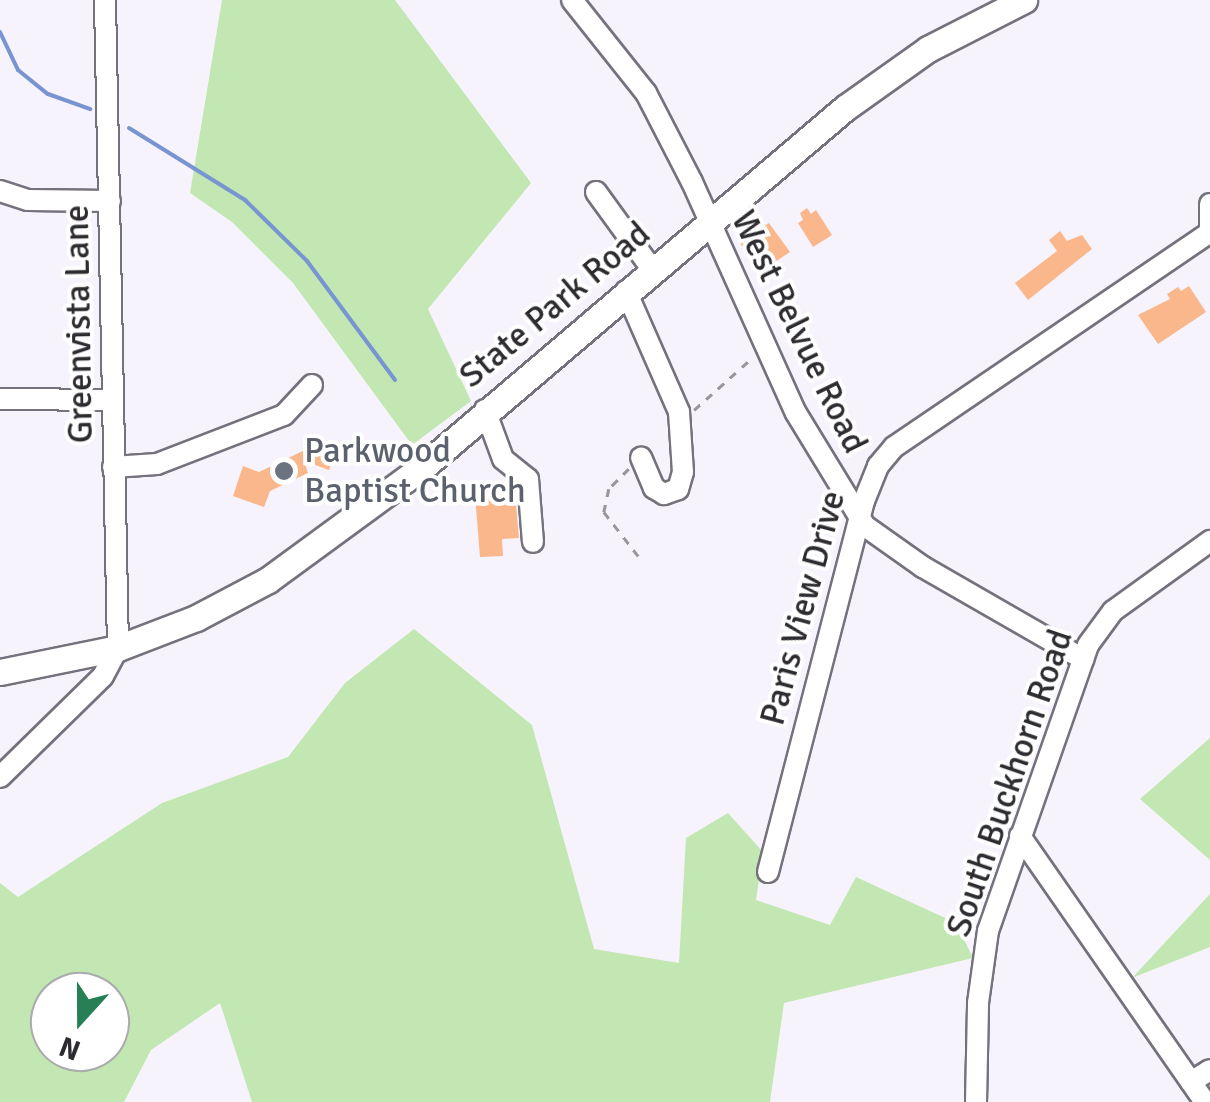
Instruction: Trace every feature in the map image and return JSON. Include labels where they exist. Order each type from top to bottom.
[{"type":"main road","name":"State Park Road","points":[[0,672],[68,662],[118,648],[196,618],[268,580],[424,466],[652,268],[893,72],[952,36],[1024,0]]},
{"type":"street","name":"Greenvista Lane","points":[[105,0],[118,648]]},
{"type":"street","name":"West Belvue Road","points":[[572,0],[646,93],[796,413],[860,519],[876,537],[923,567],[1083,659]]},
{"type":"street","points":[[0,190],[28,200],[110,201]]},
{"type":"street","points":[[596,192],[652,268]]},
{"type":"street","points":[[1210,204],[1210,232]]},
{"type":"street","name":"Paris View Drive","points":[[768,872],[860,519],[878,466],[894,446],[1210,232]]},
{"type":"street","points":[[626,291],[679,412],[683,472],[678,489],[664,494],[654,488],[641,458]]},
{"type":"street","points":[[112,468],[157,464],[284,416],[312,385]]},
{"type":"street","points":[[0,400],[112,400]]},
{"type":"street","points":[[485,410],[503,459],[528,478],[533,542]]},
{"type":"street","name":"South Buckhorn Road","points":[[976,1102],[981,966],[988,931],[1083,659],[1095,632],[1113,611],[1210,541]]},
{"type":"street","points":[[0,777],[103,676],[118,648]]},
{"type":"street","points":[[1020,836],[1205,1102]]},
{"type":"street","points":[[1191,1082],[1210,1070]]},
{"type":"green space","points":[[222,0],[395,0],[531,183],[428,309],[471,401],[412,445],[293,283],[232,222],[190,193]]},
{"type":"green space","points":[[414,629],[532,725],[594,949],[679,963],[686,838],[728,813],[763,852],[756,900],[830,925],[856,877],[956,923],[973,958],[784,1003],[770,1102],[252,1102],[220,1003],[151,1050],[124,1102],[0,1102],[0,883],[18,897],[162,803],[288,757],[345,683]]},
{"type":"green space","points":[[1210,738],[1210,860],[1140,799]]},
{"type":"green space","points":[[1210,894],[1210,947],[1132,978]]},
{"type":"building","points":[[807,208],[811,214],[816,210],[832,235],[813,247],[798,223],[803,220],[800,213]]},
{"type":"building","points":[[769,223],[790,252],[772,264],[762,249],[750,257],[740,243]]},
{"type":"building","points":[[1060,231],[1067,241],[1082,235],[1092,249],[1028,300],[1015,283],[1057,251],[1049,240]]},
{"type":"building","points":[[1189,286],[1206,312],[1158,344],[1138,315],[1170,299],[1167,294],[1178,287],[1181,291]]},
{"type":"building","name":"Parkwood Baptist Church","points":[[311,436],[338,445],[329,470],[304,461],[308,473],[270,491],[264,507],[233,496],[243,466],[259,472],[309,448]]},
{"type":"building","points":[[515,493],[519,538],[502,539],[503,556],[480,557],[475,495]]},
{"type":"waterway","points":[[0,32],[18,70],[48,94],[90,109]]},
{"type":"waterway","points":[[129,128],[245,200],[307,261],[395,380]]},
{"type":"place","name":"Parkwood Baptist Church","points":[[284,471]]}]
